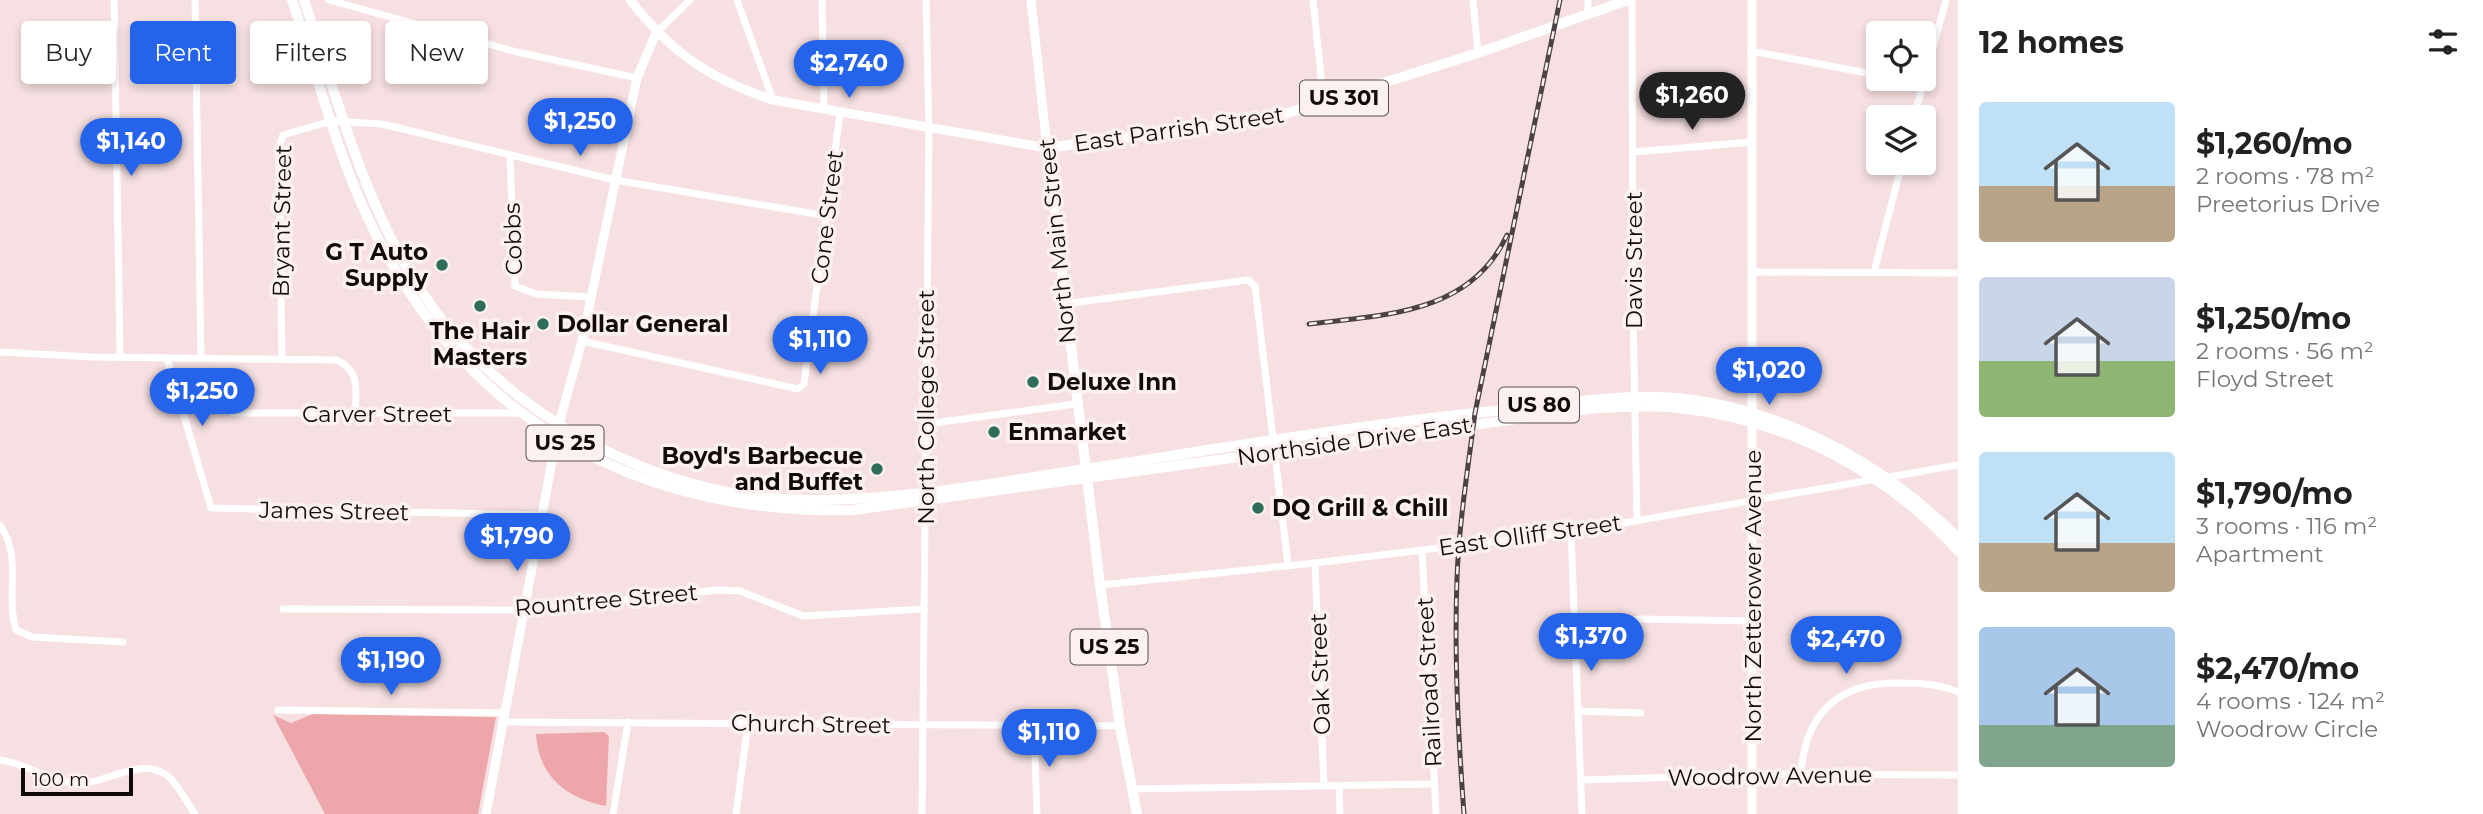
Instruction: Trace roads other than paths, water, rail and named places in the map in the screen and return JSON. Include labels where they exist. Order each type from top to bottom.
[{"type":"main road","name":"US 25","points":[[292,0],[367,215],[406,289],[455,351],[522,413],[556,438],[654,484],[744,505],[816,511],[1085,474]]},
{"type":"main road","name":"US 25","points":[[304,0],[369,192],[394,246],[450,331],[519,397],[559,424],[609,452],[692,484],[753,496],[813,500],[926,496]]},
{"type":"main road","name":"East Parrish Street","points":[[1047,148],[1272,118],[1324,104],[1630,0]]},
{"type":"main road","name":"North Main Street","points":[[1047,148],[1085,474],[1120,726],[1137,814]]},
{"type":"main road","name":"Northside Drive East","points":[[1085,474],[1273,446],[1634,402],[1754,417],[1825,439],[1889,477],[1958,538]]},
{"type":"main road","name":"Northside Drive East","points":[[1754,417],[1811,443],[1876,479],[1915,509],[1958,551]]},
{"type":"street","points":[[114,0],[120,357]]},
{"type":"street","points":[[195,0],[201,358]]},
{"type":"street","points":[[329,0],[517,52],[637,78]]},
{"type":"street","points":[[630,0],[656,33],[706,73],[731,86],[774,100],[824,110],[1047,148]]},
{"type":"street","points":[[486,814],[556,438],[582,341],[637,78],[656,33],[690,0]]},
{"type":"street","points":[[737,0],[774,100]]},
{"type":"street","points":[[822,0],[824,110]]},
{"type":"street","name":"North College Street","points":[[922,814],[929,129],[926,0]]},
{"type":"street","name":"North Main Street","points":[[1031,0],[1047,148]]},
{"type":"street","points":[[1313,0],[1324,104]]},
{"type":"street","points":[[1473,0],[1478,53]]},
{"type":"street","points":[[1588,0],[1588,15]]},
{"type":"street","name":"Davis Street","points":[[1630,0],[1637,520]]},
{"type":"street","name":"North Zetterower Avenue","points":[[1752,0],[1752,814]]},
{"type":"street","points":[[1936,35],[1946,0]]},
{"type":"street","points":[[1751,51],[1866,73]]},
{"type":"street","name":"Cone Street","points":[[582,341],[798,389],[804,384],[840,113]]},
{"type":"street","points":[[332,121],[382,124],[510,157],[615,180],[828,216]]},
{"type":"street","name":"Bryant Street","points":[[282,359],[279,148],[283,135],[332,121]]},
{"type":"street","points":[[1634,152],[1752,142]]},
{"type":"street","name":"Cobbs","points":[[510,157],[514,286],[536,295],[590,297]]},
{"type":"street","points":[[1874,272],[1899,175]]},
{"type":"street","points":[[1753,272],[1958,273]]},
{"type":"street","points":[[1065,304],[1248,280],[1255,286],[1288,565]]},
{"type":"street","points":[[0,352],[120,357],[324,359],[346,364],[356,381],[355,415]]},
{"type":"street","name":"James Street","points":[[167,358],[211,508],[541,515]]},
{"type":"street","points":[[926,424],[1076,404]]},
{"type":"street","name":"Carver Street","points":[[232,413],[522,413]]},
{"type":"street","name":"East Olliff Street","points":[[1100,584],[1315,563],[1571,532],[1958,466]]},
{"type":"street","points":[[0,524],[8,537],[14,559],[16,630],[32,637],[122,642]]},
{"type":"street","points":[[1571,532],[1582,814]]},
{"type":"street","name":"Railroad Street","points":[[1422,551],[1436,814]]},
{"type":"street","name":"Oak Street","points":[[1315,563],[1324,786]]},
{"type":"street","name":"Rountree Street","points":[[283,610],[526,610],[718,590],[740,592],[803,616],[924,609]]},
{"type":"street","points":[[1574,628],[1640,619],[1753,621]]},
{"type":"street","points":[[1801,774],[1807,737],[1835,699],[1849,690],[1873,684],[1922,683],[1942,685],[1958,692]]},
{"type":"street","name":"Church Street","points":[[278,710],[628,722],[1120,726]]},
{"type":"street","points":[[1578,711],[1641,713]]},
{"type":"street","points":[[613,814],[628,722]]},
{"type":"street","points":[[736,814],[748,723]]},
{"type":"street","points":[[1034,726],[1037,814]]},
{"type":"street","points":[[0,760],[30,766],[56,779],[74,784],[92,782],[133,770],[162,772],[171,779],[195,814]]},
{"type":"street","name":"Woodrow Avenue","points":[[1581,780],[1801,774],[1958,775]]},
{"type":"street","points":[[1131,789],[1434,784]]},
{"type":"street","points":[[1339,786],[1339,814]]},
{"type":"railway","points":[[1464,814],[1456,637],[1458,557],[1464,495],[1475,413],[1560,0]]},
{"type":"railway","points":[[1309,324],[1395,313],[1448,296],[1471,281],[1491,261],[1507,235]]},
{"type":"place","name":"G T Auto Supply","points":[[442,265]]},
{"type":"place","name":"The Hair Masters","points":[[480,306]]},
{"type":"place","name":"Dollar General","points":[[543,324]]},
{"type":"place","name":"Deluxe Inn","points":[[1033,382]]},
{"type":"place","name":"Enmarket","points":[[994,432]]},
{"type":"place","name":"Boyd's Barbecue and Buffet","points":[[877,469]]},
{"type":"place","name":"DQ Grill & Chill","points":[[1258,508]]}]
